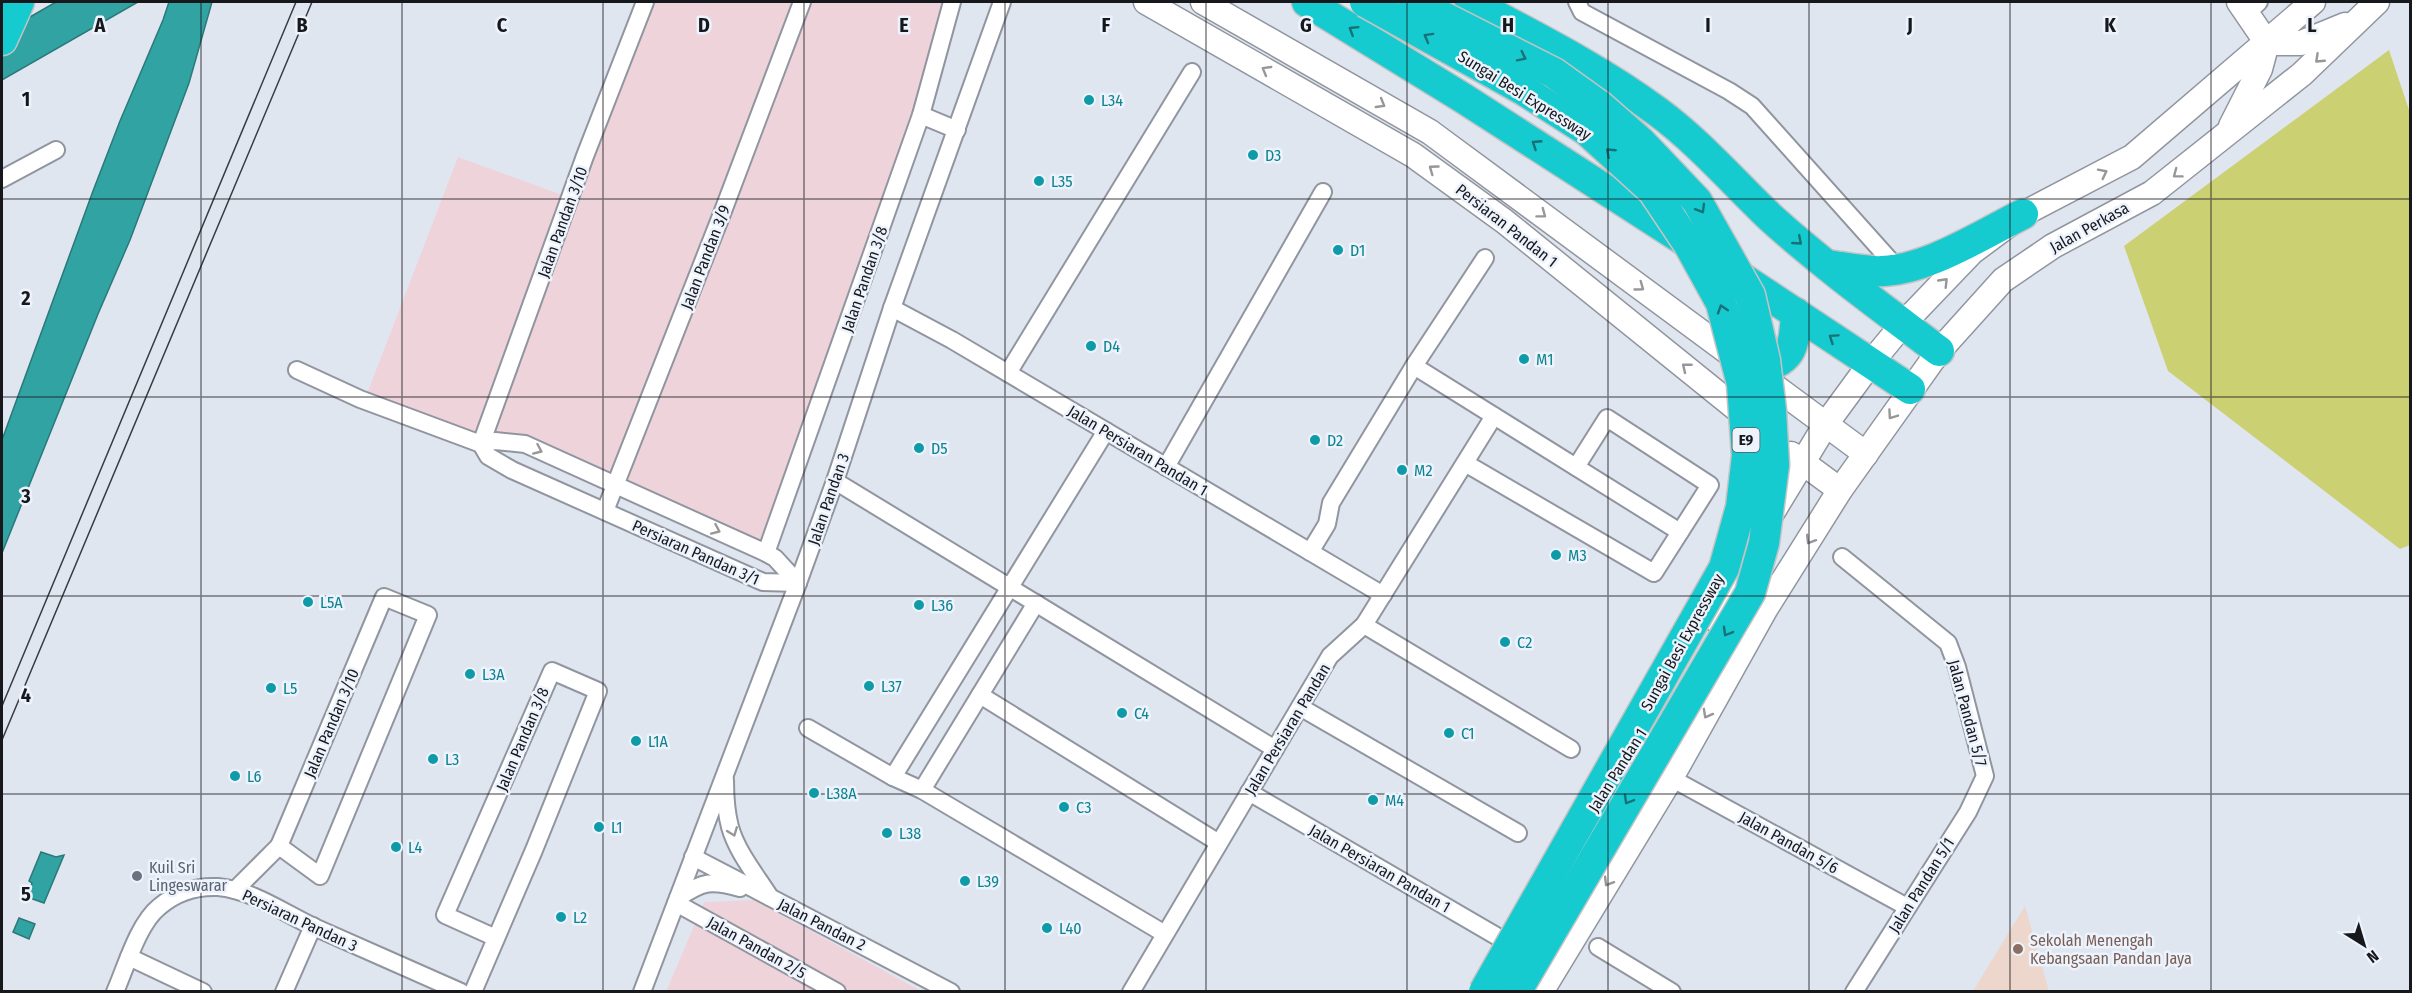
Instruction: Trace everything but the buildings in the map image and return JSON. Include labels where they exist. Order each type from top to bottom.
[{"type":"highway","points":[[2,40],[19,2]]},
{"type":"highway","points":[[1307,2],[1463,98],[1796,313],[1910,390]]},
{"type":"highway","name":"Sungai Besi Expressway","points":[[1365,2],[1525,92],[1586,130],[1653,191],[1689,245],[1721,303],[1742,384],[1747,456],[1741,507],[1724,568],[1483,992]]},
{"type":"highway","name":"Sungai Besi Expressway","points":[[1414,2],[1554,73],[1600,106],[1641,142],[1697,201],[1750,295],[1765,360],[1771,410],[1774,465],[1764,543],[1750,593],[1516,992]]},
{"type":"highway","points":[[1470,2],[1593,69],[1660,113],[1687,136],[1771,218],[1824,264],[1939,351]]},
{"type":"highway","points":[[1618,198],[1641,199],[1667,188],[1679,164],[1680,148],[1660,113]]},
{"type":"highway","points":[[1824,264],[1875,272],[1897,268],[1937,257],[2023,214]]},
{"type":"highway","points":[[1754,371],[1779,363],[1790,350],[1795,336],[1796,313]]},
{"type":"main road","name":"Persiaran Pandan 1","points":[[1146,2],[1413,155],[1504,221],[1802,463],[1840,490]]},
{"type":"main road","name":"Persiaran Pandan 1","points":[[1203,2],[1430,132],[1866,453]]},
{"type":"main road","points":[[1826,424],[1903,324],[1972,252],[2023,214],[2132,157],[2313,2]]},
{"type":"main road","points":[[2223,138],[2246,100],[2260,69],[2267,43],[2248,5]]},
{"type":"main road","points":[[2267,43],[2301,43],[2369,10]]},
{"type":"main road","name":"Jalan Perkasa","points":[[1840,490],[1939,351],[2003,280],[2053,246],[2152,193],[2302,74],[2369,10]]},
{"type":"main road","points":[[1732,404],[1755,445],[1761,471],[1747,560]]},
{"type":"main road","name":"Jalan Pandan 1","points":[[1483,992],[1510,944],[1747,560],[1769,518],[1826,424]]},
{"type":"main road","points":[[1540,992],[1671,778],[1766,608],[1840,490]]},
{"type":"street","name":"Jalan Pandan 3/10","points":[[481,444],[589,147],[645,2]]},
{"type":"street","name":"Jalan Pandan 3/9","points":[[605,510],[723,211],[802,2]]},
{"type":"street","name":"Jalan Pandan 3/8","points":[[766,553],[921,115],[952,2]]},
{"type":"street","name":"Jalan Pandan 3","points":[[642,992],[798,583],[835,481],[892,308],[1002,2]]},
{"type":"street","points":[[1577,2],[1582,12],[1729,91],[1752,106],[1897,268]]},
{"type":"street","points":[[1008,373],[1192,72]]},
{"type":"street","points":[[921,115],[957,130]]},
{"type":"street","points":[[2,178],[56,150]]},
{"type":"street","points":[[1166,467],[1323,192]]},
{"type":"street","points":[[1310,552],[1327,524],[1331,502],[1414,366],[1485,258]]},
{"type":"street","name":"Jalan Persiaran Pandan 1","points":[[892,308],[1008,373],[1383,595]]},
{"type":"street","points":[[1414,366],[1680,532]]},
{"type":"street","name":"Persiaran Pandan 3/1","points":[[297,370],[360,399],[481,444],[495,441],[525,444],[766,553],[775,558],[798,583]]},
{"type":"street","name":"Jalan Persiaran Pandan","points":[[1131,992],[1330,656],[1364,625],[1494,416]]},
{"type":"street","points":[[1465,463],[1654,573],[1710,485],[1607,418],[1576,467]]},
{"type":"street","points":[[893,777],[1106,431]]},
{"type":"street","name":"Persiaran Pandan 3/1","points":[[481,444],[488,456],[512,470],[763,582],[798,583]]},
{"type":"street","points":[[835,481],[1275,749]]},
{"type":"street","name":"Jalan Pandan 5/7","points":[[1842,557],[1948,643],[1957,668],[1985,776]]},
{"type":"street","name":"Jalan Pandan 3/10","points":[[384,597],[428,615],[320,876],[279,846],[384,597]]},
{"type":"street","points":[[922,790],[1036,603]]},
{"type":"street","points":[[1364,625],[1571,749]]},
{"type":"street","name":"Jalan Pandan 3/8","points":[[473,992],[534,850],[598,691],[552,671],[445,915],[496,938]]},
{"type":"street","points":[[980,694],[1219,843]]},
{"type":"street","points":[[1300,707],[1518,833]]},
{"type":"street","points":[[808,728],[893,777],[922,790],[1165,934]]},
{"type":"street","points":[[724,774],[726,809],[731,830],[770,897]]},
{"type":"street","name":"Jalan Pandan 5/1","points":[[1854,992],[1968,812],[1985,776]]},
{"type":"street","name":"Jalan Pandan 5/6","points":[[1671,778],[1907,907]]},
{"type":"street","name":"Jalan Persiaran Pandan 1","points":[[1249,792],[1510,944]]},
{"type":"street","points":[[236,890],[279,846]]},
{"type":"street","name":"Jalan Pandan 2","points":[[693,857],[942,989]]},
{"type":"street","points":[[677,900],[698,885],[712,883],[725,884],[770,897]]},
{"type":"street","name":"Persiaran Pandan 3","points":[[115,992],[147,920],[158,907],[172,897],[186,890],[202,887],[236,890],[266,902],[313,926],[461,992]]},
{"type":"street","name":"Jalan Pandan 2/5","points":[[677,900],[837,992]]},
{"type":"street","points":[[284,992],[313,926]]},
{"type":"street","points":[[1598,948],[1672,992]]},
{"type":"street","points":[[129,957],[203,992]]},
{"type":"shaded area","points":[[652,2],[945,2],[914,118],[763,542],[519,435],[475,433],[367,394],[458,157],[576,200]]},
{"type":"shaded area","points":[[754,900],[921,991],[666,992],[704,902]]},
{"type":"shaded area","name":"Sekolah Menengah Kebangsaan Pandan Jaya","points":[[2025,906],[2049,991],[1973,991]]},
{"type":"green space","points":[[2389,50],[2410,113],[2410,545],[2400,549],[2168,371],[2124,246]]},
{"type":"water","points":[[56,2],[138,2],[2,80],[2,33]]},
{"type":"water","points":[[169,2],[212,2],[189,83],[130,240],[2,553],[2,440],[93,191]]},
{"type":"water","points":[[41,852],[56,857],[64,855],[44,903],[27,897],[32,883],[29,881]]},
{"type":"water","points":[[19,918],[35,924],[29,939],[13,932]]},
{"type":"tram line","points":[[2,706],[296,2]]},
{"type":"tram line","points":[[2,740],[312,2]]},
{"type":"place","name":"L34","points":[[1089,100]]},
{"type":"place","name":"D3","points":[[1253,155]]},
{"type":"place","name":"L35","points":[[1039,181]]},
{"type":"place","name":"D1","points":[[1338,250]]},
{"type":"place","name":"D4","points":[[1091,346]]},
{"type":"place","name":"M1","points":[[1524,359]]},
{"type":"place","name":"D2","points":[[1315,440]]},
{"type":"place","name":"D5","points":[[919,448]]},
{"type":"place","name":"M2","points":[[1402,470]]},
{"type":"place","name":"M3","points":[[1556,555]]},
{"type":"place","name":"L5A","points":[[308,602]]},
{"type":"place","name":"L36","points":[[919,605]]},
{"type":"place","name":"C2","points":[[1505,642]]},
{"type":"place","name":"L3A","points":[[470,674]]},
{"type":"place","name":"L37","points":[[869,686]]},
{"type":"place","name":"L5","points":[[271,688]]},
{"type":"place","name":"C4","points":[[1122,713]]},
{"type":"place","name":"C1","points":[[1449,733]]},
{"type":"place","name":"L1A","points":[[636,741]]},
{"type":"place","name":"L3","points":[[433,759]]},
{"type":"place","name":"L6","points":[[235,776]]},
{"type":"place","name":"L38A","points":[[814,793]]},
{"type":"place","name":"M4","points":[[1373,800]]},
{"type":"place","name":"C3","points":[[1064,807]]},
{"type":"place","name":"L1","points":[[599,827]]},
{"type":"place","name":"L38","points":[[887,833]]},
{"type":"place","name":"L4","points":[[396,847]]},
{"type":"place","name":"Kuil Sri Lingeswarar","points":[[137,876]]},
{"type":"place","name":"L39","points":[[965,881]]},
{"type":"place","name":"L2","points":[[561,917]]},
{"type":"place","name":"L40","points":[[1047,928]]},
{"type":"place","name":"Sekolah Menengah Kebangsaan Pandan Jaya","points":[[2018,949]]}]
